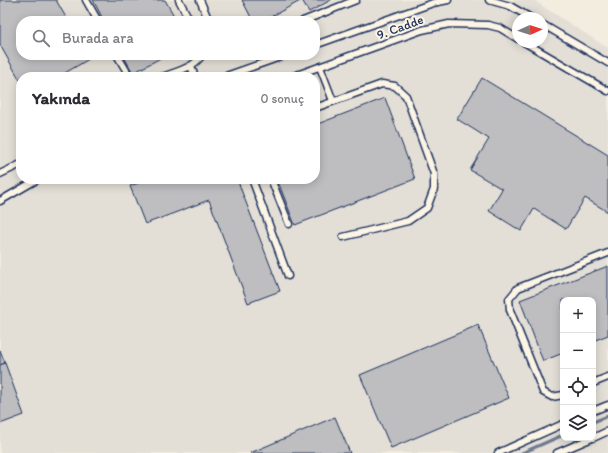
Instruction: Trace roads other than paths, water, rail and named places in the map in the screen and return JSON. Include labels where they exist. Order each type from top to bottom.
[{"type":"lane","points":[[86,0],[95,16]]},
{"type":"lane","points":[[179,0],[187,16]]},
{"type":"lane","points":[[200,0],[208,16]]},
{"type":"lane","points":[[316,16],[356,0]]},
{"type":"lane","name":"9. Cadde","points":[[320,43],[433,3],[448,0]]},
{"type":"lane","points":[[489,0],[510,6],[520,12]]},
{"type":"lane","name":"9. Cadde","points":[[306,72],[422,30],[450,24],[488,25],[500,28],[512,35]]},
{"type":"lane","points":[[548,28],[608,63]]},
{"type":"lane","points":[[534,48],[608,91]]},
{"type":"lane","points":[[120,60],[127,72]]},
{"type":"lane","points":[[175,72],[191,66],[199,60]]},
{"type":"lane","points":[[237,72],[271,60]]},
{"type":"lane","points":[[191,66],[193,72]]},
{"type":"lane","points":[[320,67],[334,101]]},
{"type":"lane","points":[[320,106],[382,84],[395,86],[406,96],[434,174],[434,189],[427,208],[408,221],[343,237]]},
{"type":"lane","points":[[0,174],[16,166]]},
{"type":"lane","points":[[0,201],[29,184]]},
{"type":"lane","points":[[254,184],[288,276]]},
{"type":"lane","points":[[273,184],[289,224]]},
{"type":"lane","points":[[560,396],[552,397],[543,392],[510,310],[509,298],[518,288],[608,253]]},
{"type":"lane","points":[[596,382],[608,377]]},
{"type":"lane","points":[[596,410],[608,405]]},
{"type":"lane","points":[[498,453],[560,425]]},
{"type":"lane","points":[[596,437],[608,431]]},
{"type":"lane","points":[[557,453],[586,441]]},
{"type":"waterway","points":[[596,421],[608,416]]},
{"type":"waterway","points":[[522,453],[560,436]]}]
